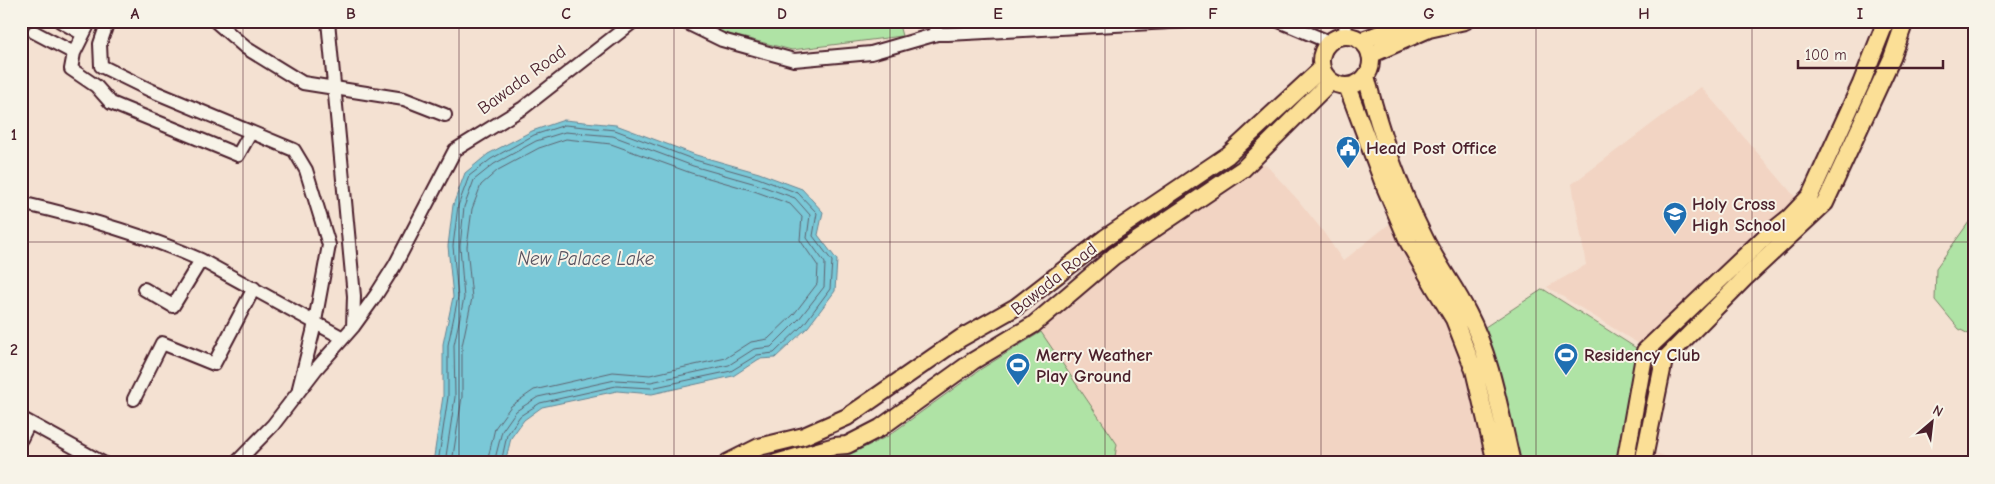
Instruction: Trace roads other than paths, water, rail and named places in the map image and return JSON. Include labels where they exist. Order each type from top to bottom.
[{"type":"main road","points":[[1415,21],[1337,37],[1329,42],[1322,54],[1326,74],[1347,86],[1383,182],[1409,243],[1454,319],[1474,370],[1496,463]]},
{"type":"main road","points":[[1370,54],[1430,29],[1465,21]]},
{"type":"main road","points":[[1624,463],[1644,351],[1818,200],[1886,21]]},
{"type":"main road","points":[[1643,463],[1664,360],[1818,200],[1892,58],[1906,21]]},
{"type":"main road","points":[[1347,86],[1358,83],[1366,76],[1371,65],[1370,54],[1350,33]]},
{"type":"main road","points":[[727,463],[759,447],[804,436],[862,408],[961,338],[1016,307],[1105,238],[1228,156],[1326,74]]},
{"type":"main road","name":"Bawada Road","points":[[776,463],[810,458],[847,444],[880,428],[974,361],[1033,325],[1114,256],[1243,169],[1326,74]]},
{"type":"main road","points":[[1366,76],[1379,127],[1398,177],[1424,237],[1448,282],[1468,313],[1489,365],[1512,463]]},
{"type":"street","points":[[60,21],[83,34]]},
{"type":"street","points":[[90,21],[74,53],[71,69],[96,86],[112,103],[238,155],[251,132]]},
{"type":"street","points":[[108,21],[100,44],[100,66],[150,90],[294,150],[306,170],[329,245],[315,323],[297,392]]},
{"type":"street","points":[[215,21],[246,48],[303,83],[404,99],[445,115]]},
{"type":"street","points":[[236,463],[273,425],[297,392],[353,327],[354,296],[336,88],[328,21]]},
{"type":"street","name":"Bawada Road","points":[[353,327],[396,265],[455,150],[523,108],[634,21]]},
{"type":"street","points":[[683,21],[722,40],[794,60],[871,53],[938,34],[1038,26],[1192,21]]},
{"type":"street","points":[[932,21],[938,34]]},
{"type":"street","points":[[1279,21],[1329,42]]},
{"type":"street","points":[[34,32],[74,53]]},
{"type":"street","points":[[21,203],[66,213],[178,250],[254,288],[344,338]]},
{"type":"street","points":[[144,289],[173,306],[201,260]]},
{"type":"street","points":[[134,398],[162,344],[214,364],[254,288]]},
{"type":"street","points":[[1635,408],[1653,412]]},
{"type":"street","points":[[21,439],[25,420],[103,463]]},
{"type":"street","points":[[804,436],[810,458]]},
{"type":"water","name":"New Palace Lake","points":[[564,120],[616,125],[696,155],[759,173],[802,189],[823,212],[818,235],[837,260],[835,291],[808,327],[775,358],[759,359],[733,376],[652,394],[617,391],[542,407],[524,420],[511,438],[505,463],[433,463],[443,396],[443,344],[453,297],[448,246],[453,205],[465,173],[488,154],[532,131]]},
{"type":"place","name":"Head Post Office","points":[[1348,169]]},
{"type":"place","name":"Holy Cross High School","points":[[1675,235]]},
{"type":"place","name":"Residency Club","points":[[1566,376]]},
{"type":"place","name":"Merry Weather Play Ground","points":[[1018,386]]}]
